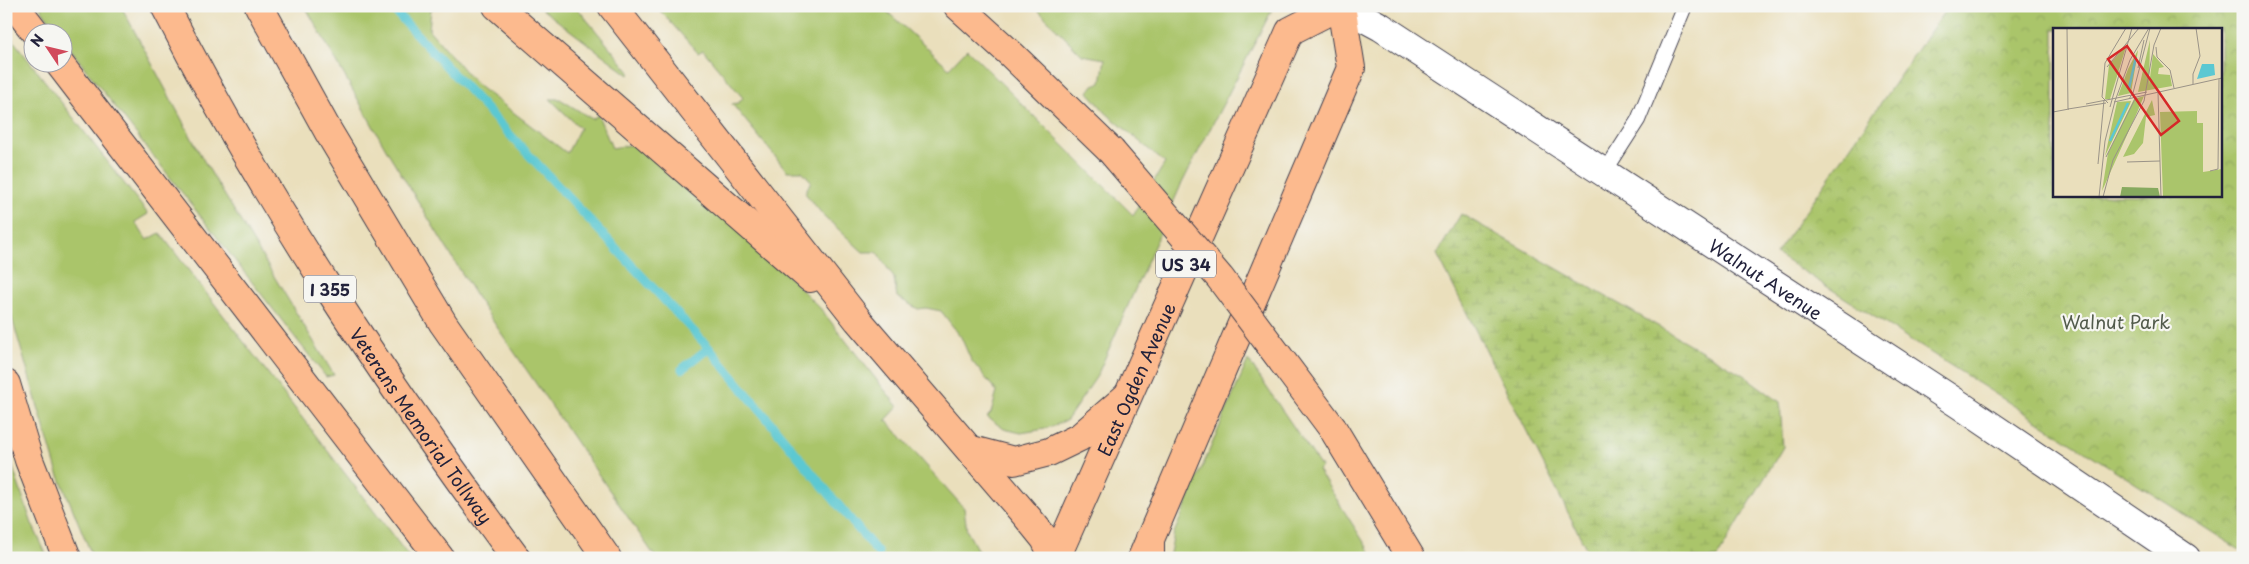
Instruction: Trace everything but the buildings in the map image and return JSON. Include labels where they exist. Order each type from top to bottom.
[{"type":"main road","points":[[15,6],[27,22]]},
{"type":"main road","name":"Veterans Memorial Tollway","points":[[165,6],[275,204],[379,365],[516,558]]},
{"type":"main road","points":[[259,6],[328,131],[443,323],[607,558]]},
{"type":"main road","points":[[497,6],[858,320]]},
{"type":"main road","points":[[612,6],[858,320],[972,450],[1045,539],[1055,558]]},
{"type":"main road","points":[[958,6],[1012,55],[1111,151],[1220,278],[1333,429],[1410,558]]},
{"type":"main road","points":[[1148,551],[1351,68],[1340,6]]},
{"type":"main road","name":"East Ogden Avenue","points":[[1055,558],[1290,31],[1340,6]]},
{"type":"main road","points":[[66,72],[440,558]]},
{"type":"main road","points":[[6,384],[29,460],[67,558]]},
{"type":"main road","points":[[972,450],[1014,461],[1049,452],[1080,437],[1125,398]]},
{"type":"street","name":"Walnut Avenue","points":[[1340,6],[1381,27],[1960,405],[2186,558]]},
{"type":"lane","points":[[1604,173],[1638,120],[1684,6]]},
{"type":"green space","points":[[39,6],[121,6],[204,161],[334,375],[326,377],[84,67],[72,50],[72,22],[51,22]]},
{"type":"green space","points":[[305,6],[439,6],[431,9],[429,30],[476,84],[567,153],[580,128],[550,99],[560,99],[592,119],[598,115],[612,148],[641,143],[727,215],[820,308],[898,407],[886,420],[964,508],[967,531],[982,558],[656,558],[477,298],[386,149]]},
{"type":"green space","points":[[538,6],[579,6],[578,9],[630,72],[629,75]]},
{"type":"green space","points":[[656,6],[881,6],[949,68],[967,49],[1133,215],[1165,163],[1106,113],[1088,92],[1093,85],[1101,82],[1105,59],[1082,55],[1034,6],[1274,6],[1181,185],[1097,376],[1067,420],[1045,429],[1021,433],[1004,429],[987,417],[991,413],[997,392],[971,360],[961,337],[941,311],[926,308],[918,309],[897,297],[894,278],[877,252],[863,252],[823,215],[805,193],[811,181],[802,171],[787,171],[732,104],[738,103],[743,98],[703,50],[698,53]]},
{"type":"green space","name":"Walnut Park","points":[[1948,6],[2243,6],[2243,552],[1776,254]]},
{"type":"green space","points":[[6,31],[22,52],[22,72],[38,72],[148,214],[135,222],[147,240],[160,233],[410,558],[93,558],[57,471],[6,298]]},
{"type":"green space","points":[[1461,214],[1742,374],[1780,402],[1783,447],[1717,558],[1591,558],[1437,254]]},
{"type":"green space","points":[[1248,360],[1321,467],[1318,470],[1374,558],[1169,558],[1174,533]]},
{"type":"green space","points":[[6,448],[32,524],[48,558],[6,558]]},
{"type":"waterway","points":[[390,6],[709,348],[878,553]]},
{"type":"waterway","points":[[682,369],[709,348]]}]
